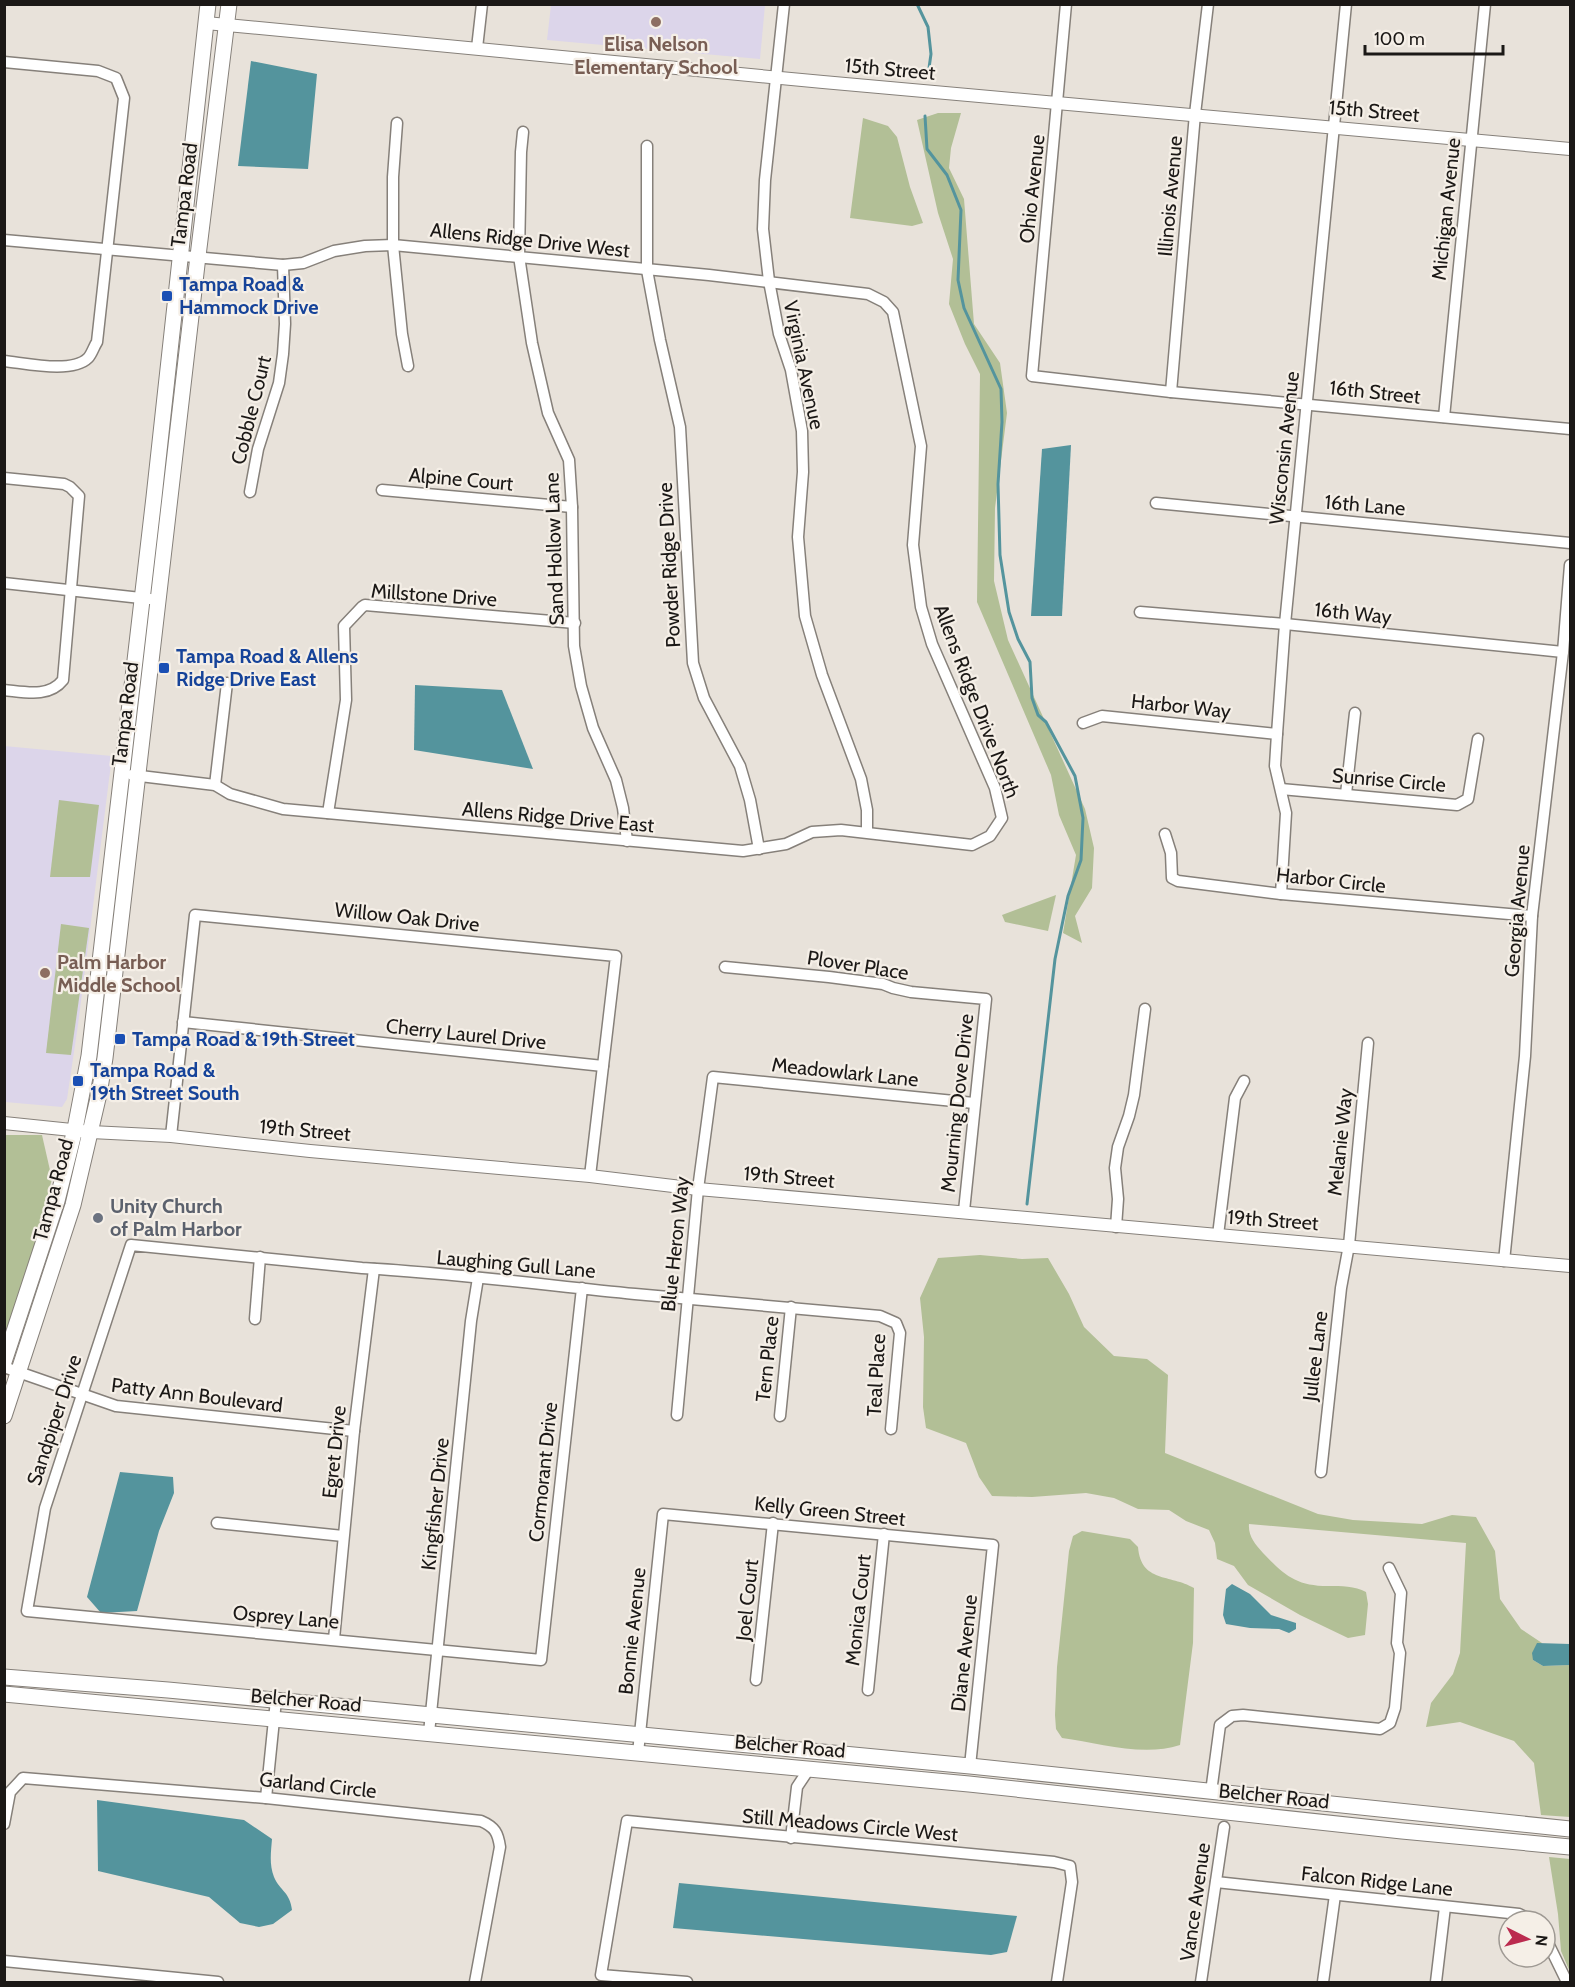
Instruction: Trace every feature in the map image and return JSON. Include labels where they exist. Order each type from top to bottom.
[{"type":"main road","name":"Tampa Road","points":[[4,1362],[57,1201],[75,1129],[89,1056],[208,4]]},
{"type":"main road","name":"Tampa Road","points":[[4,1416],[11,1370],[73,1205],[91,1132],[105,1058],[229,4]]},
{"type":"main road","points":[[108,903],[124,905]]},
{"type":"main road","name":"Belcher Road","points":[[4,1677],[168,1690],[970,1766],[1570,1829]]},
{"type":"main road","name":"Belcher Road","points":[[4,1694],[809,1769],[1570,1847]]},
{"type":"street","points":[[477,48],[482,4]]},
{"type":"street","name":"Virginia Avenue","points":[[783,4],[765,180],[764,229],[769,281],[779,334],[791,370],[802,431],[798,537],[805,616],[822,675],[861,779],[867,810],[867,832]]},
{"type":"street","name":"Ohio Avenue","points":[[1032,376],[1066,4]]},
{"type":"street","name":"Illinois Avenue","points":[[1171,392],[1195,114],[1208,4]]},
{"type":"street","name":"Wisconsin Avenue","points":[[1281,894],[1286,813],[1275,766],[1285,624],[1346,4]]},
{"type":"street","name":"Michigan Avenue","points":[[1444,417],[1485,4]]},
{"type":"street","name":"15th Street","points":[[206,23],[776,78],[1570,149]]},
{"type":"street","points":[[4,62],[98,71],[116,78],[124,98],[97,342],[88,358],[74,365],[64,367],[4,361]]},
{"type":"street","points":[[397,123],[393,177],[393,245],[402,334],[408,366]]},
{"type":"street","name":"Sand Hollow Lane","points":[[523,132],[519,256],[532,343],[548,413],[569,460],[574,646],[581,686],[596,735],[616,780],[623,808],[627,840]]},
{"type":"street","name":"Powder Ridge Drive","points":[[647,146],[647,270],[680,427],[693,663],[704,698],[740,766],[750,801],[759,849]]},
{"type":"street","name":"Allens Ridge Drive West","points":[[4,240],[283,265],[303,262],[334,251],[365,246],[393,245],[769,281],[878,297]]},
{"type":"street","name":"Cobble Court","points":[[250,492],[258,450],[279,383],[285,324],[283,265]]},
{"type":"street","name":"Allens Ridge Drive North","points":[[878,297],[892,312],[921,446],[913,545],[921,607],[932,644],[995,788],[1002,818],[990,836]]},
{"type":"street","name":"16th Street","points":[[1032,376],[1171,392],[1570,429]]},
{"type":"street","points":[[4,478],[63,483],[79,496],[63,680],[56,689],[44,693],[4,690]]},
{"type":"street","name":"Alpine Court","points":[[382,490],[572,507]]},
{"type":"street","name":"16th Lane","points":[[1156,502],[1570,543]]},
{"type":"street","name":"Georgia Avenue","points":[[1504,1261],[1525,1056],[1532,916],[1563,652],[1570,565]]},
{"type":"street","points":[[4,583],[159,600]]},
{"type":"street","name":"Millstone Drive","points":[[328,813],[346,700],[344,626],[362,607],[365,605],[575,623]]},
{"type":"street","name":"16th Way","points":[[1140,612],[1563,652]]},
{"type":"street","points":[[215,785],[227,683]]},
{"type":"street","points":[[1346,794],[1356,713]]},
{"type":"street","name":"Harbor Way","points":[[1083,723],[1102,716],[1277,734]]},
{"type":"street","name":"Sunrise Circle","points":[[1281,789],[1457,805],[1468,799],[1478,739]]},
{"type":"street","name":"Allens Ridge Drive East","points":[[122,774],[215,785],[230,794],[283,809],[743,852],[786,844],[812,832],[841,830],[972,845],[990,836]]},
{"type":"street","name":"Harbor Circle","points":[[1165,834],[1171,853],[1172,878],[1178,881],[1281,894],[1532,916]]},
{"type":"street","name":"Willow Oak Drive","points":[[171,1136],[195,915],[616,956],[590,1176]]},
{"type":"street","name":"Plover Place","points":[[725,967],[829,977],[883,984],[911,992],[986,999]]},
{"type":"street","name":"Mourning Dove Drive","points":[[964,1211],[986,999]]},
{"type":"street","points":[[1116,1227],[1118,1199],[1114,1168],[1118,1147],[1130,1116],[1145,1009]]},
{"type":"street","name":"Cherry Laurel Drive","points":[[183,1022],[603,1066]]},
{"type":"street","name":"Melanie Way","points":[[1349,1245],[1368,1043]]},
{"type":"street","name":"Meadowlark Lane","points":[[713,1077],[975,1103]]},
{"type":"street","name":"Blue Heron Way","points":[[677,1415],[698,1189],[713,1077]]},
{"type":"street","points":[[1218,1235],[1235,1098],[1244,1081]]},
{"type":"street","name":"19th Street","points":[[4,1122],[91,1132],[171,1136],[590,1176],[698,1189],[1570,1266]]},
{"type":"street","name":"Laughing Gull Lane","points":[[131,1245],[880,1316],[896,1323]]},
{"type":"street","name":"Sandpiper Drive","points":[[27,1611],[45,1508],[131,1245]]},
{"type":"street","name":"Jullee Lane","points":[[1321,1472],[1341,1288],[1349,1245]]},
{"type":"street","points":[[255,1319],[261,1257]]},
{"type":"street","name":"Egret Drive","points":[[334,1639],[354,1431],[374,1269]]},
{"type":"street","name":"Kingfisher Drive","points":[[429,1733],[471,1320],[478,1278]]},
{"type":"street","name":"Cormorant Drive","points":[[542,1660],[582,1288]]},
{"type":"street","name":"Tern Place","points":[[780,1416],[791,1307]]},
{"type":"street","name":"Teal Place","points":[[891,1429],[900,1333],[896,1323]]},
{"type":"street","name":"Patty Ann Boulevard","points":[[11,1370],[116,1406],[354,1431]]},
{"type":"street","name":"Kelly Green Street","points":[[663,1514],[993,1545]]},
{"type":"street","name":"Bonnie Avenue","points":[[638,1753],[663,1514]]},
{"type":"street","points":[[218,1523],[343,1536]]},
{"type":"street","name":"Joel Court","points":[[756,1680],[773,1523]]},
{"type":"street","name":"Monica Court","points":[[868,1690],[884,1534]]},
{"type":"street","name":"Diane Avenue","points":[[970,1766],[993,1545]]},
{"type":"street","points":[[1211,1792],[1220,1725],[1232,1716],[1243,1715],[1380,1729],[1390,1723],[1395,1708],[1400,1653],[1397,1643],[1401,1593],[1389,1568]]},
{"type":"street","name":"Osprey Lane","points":[[27,1611],[542,1660]]},
{"type":"street","points":[[266,1798],[276,1700]]},
{"type":"street","points":[[791,1838],[797,1787],[809,1769]]},
{"type":"street","name":"Garland Circle","points":[[5,1819],[10,1792],[22,1778],[266,1798],[481,1821],[498,1833],[501,1847],[475,1983]]},
{"type":"street","name":"Still Meadows Circle West","points":[[687,1983],[601,1975],[627,1821],[1054,1862],[1070,1866],[1072,1882],[1058,1983]]},
{"type":"street","name":"Vance Avenue","points":[[1201,1983],[1224,1827]]},
{"type":"street","name":"Falcon Ridge Lane","points":[[1216,1882],[1497,1912]]},
{"type":"street","points":[[1323,1983],[1335,1895]]},
{"type":"street","points":[[1436,1983],[1445,1907]]},
{"type":"street","points":[[4,1961],[218,1983]]},
{"type":"street","points":[[1557,1962],[1567,1983]]},
{"type":"shaded area","name":"Elisa Nelson Elementary School","points":[[551,5],[765,5],[760,59],[547,40]]},
{"type":"shaded area","name":"Palm Harbor Middle School","points":[[4,746],[112,756],[78,1025],[67,1099],[62,1107],[5,1102]]},
{"type":"green space","points":[[938,113],[961,113],[951,148],[949,168],[964,199],[974,324],[1000,363],[1007,413],[995,508],[994,581],[1008,640],[1085,809],[1094,848],[1092,888],[1075,916],[1082,943],[1063,933],[1076,855],[1059,815],[1051,775],[977,602],[980,374],[949,304],[953,259],[938,213],[917,120]]},
{"type":"green space","points":[[863,118],[888,126],[897,137],[910,187],[923,223],[912,226],[850,218]]},
{"type":"green space","points":[[59,800],[99,805],[90,877],[50,877]]},
{"type":"green space","points":[[1056,895],[1048,931],[1005,922],[1002,915]]},
{"type":"green space","points":[[61,924],[89,928],[71,1055],[46,1053]]},
{"type":"green space","points":[[5,1135],[42,1135],[52,1179],[18,1305],[5,1344]]},
{"type":"green space","points":[[980,1255],[1022,1259],[1048,1258],[1069,1294],[1084,1327],[1114,1356],[1147,1359],[1168,1375],[1165,1453],[1318,1514],[1353,1520],[1422,1524],[1452,1515],[1476,1517],[1495,1551],[1500,1599],[1521,1629],[1542,1643],[1533,1660],[1543,1666],[1570,1665],[1570,1817],[1541,1815],[1534,1763],[1514,1741],[1460,1722],[1426,1727],[1431,1703],[1453,1674],[1460,1653],[1466,1543],[1249,1524],[1251,1536],[1257,1546],[1291,1578],[1307,1584],[1348,1587],[1366,1592],[1368,1604],[1365,1635],[1348,1638],[1300,1615],[1248,1585],[1234,1566],[1217,1559],[1215,1543],[1209,1530],[1186,1521],[1169,1510],[1138,1509],[1114,1498],[1086,1493],[1032,1497],[992,1496],[979,1477],[966,1443],[926,1428],[923,1407],[924,1337],[920,1298],[938,1258]]},
{"type":"green space","points":[[1082,1531],[1130,1539],[1138,1547],[1140,1559],[1151,1572],[1194,1588],[1193,1643],[1180,1745],[1151,1750],[1121,1748],[1062,1738],[1056,1729],[1057,1667],[1069,1551],[1073,1536]]},
{"type":"green space","points":[[1549,1857],[1570,1859],[1570,1972],[1561,1951]]},
{"type":"water","points":[[251,61],[317,74],[308,169],[238,166]]},
{"type":"water","points":[[1071,445],[1062,616],[1031,616],[1042,449]]},
{"type":"water","points":[[415,685],[502,690],[533,769],[414,750]]},
{"type":"water","points":[[120,1472],[173,1477],[174,1493],[159,1531],[137,1611],[101,1613],[87,1597]]},
{"type":"water","points":[[1232,1584],[1250,1594],[1271,1615],[1296,1623],[1296,1629],[1289,1633],[1279,1629],[1226,1624],[1223,1615],[1226,1589]]},
{"type":"water","points":[[1537,1643],[1570,1644],[1570,1665],[1543,1666],[1533,1660],[1532,1653]]},
{"type":"water","points":[[97,1800],[244,1820],[272,1839],[272,1872],[276,1882],[287,1895],[292,1910],[273,1924],[259,1927],[240,1923],[209,1897],[98,1871]]},
{"type":"water","points":[[679,1883],[1017,1916],[1007,1952],[991,1955],[673,1928]]},
{"type":"waterway","points":[[917,4],[928,27],[931,54],[928,75]]},
{"type":"waterway","points":[[925,116],[927,149],[947,175],[961,210],[958,280],[964,308],[1001,389],[1002,422],[998,484],[1000,555],[1009,612],[1018,639],[1030,662],[1032,698],[1038,715],[1046,722],[1075,776],[1083,818],[1081,860],[1068,896],[1055,959],[1027,1204]]},
{"type":"place","name":"Elisa Nelson Elementary School","points":[[656,22]]},
{"type":"place","name":"Tampa Road & Hammock Drive","points":[[167,296]]},
{"type":"place","name":"Tampa Road & Allens Ridge Drive East","points":[[164,668]]},
{"type":"place","name":"Palm Harbor Middle School","points":[[45,973]]},
{"type":"place","name":"Tampa Road & 19th Street","points":[[120,1039]]},
{"type":"place","name":"Tampa Road & 19th Street South","points":[[78,1081]]},
{"type":"place","name":"Unity Church of Palm Harbor","points":[[98,1218]]}]
